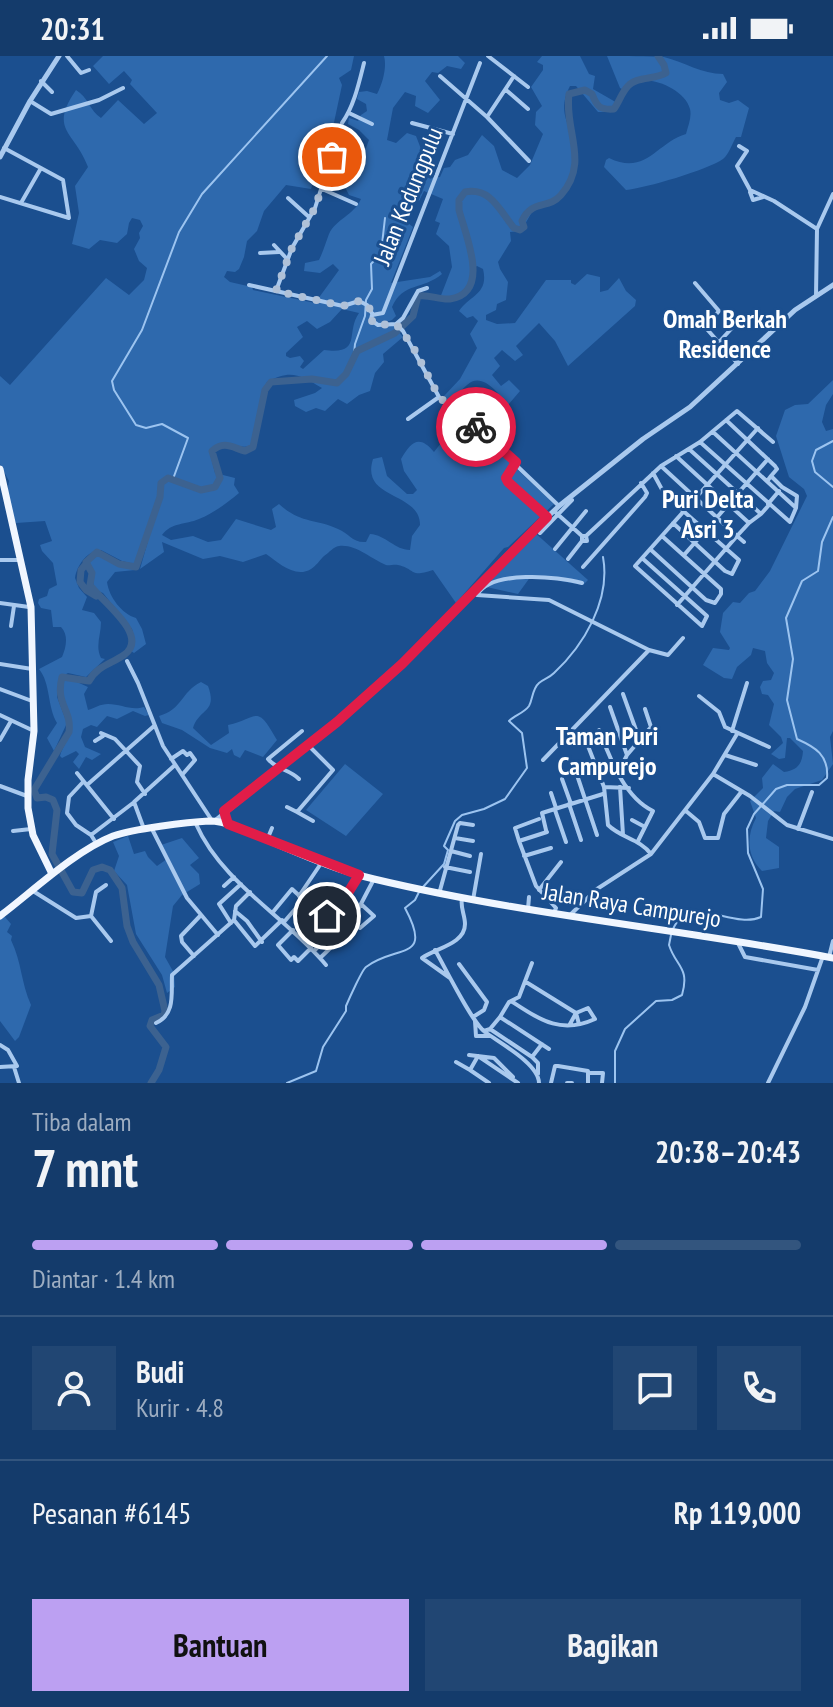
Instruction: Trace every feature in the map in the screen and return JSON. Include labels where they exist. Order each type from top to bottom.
[{"type":"main road","points":[[0,469],[31,607],[34,731],[27,796],[31,829],[57,871]]},
{"type":"main road","name":"Jalan Raya Campurejo","points":[[0,916],[57,871],[111,837],[213,821],[359,875],[439,894],[828,957]]},
{"type":"street","points":[[0,157],[41,81],[59,56]]},
{"type":"street","points":[[67,56],[81,73],[89,70]]},
{"type":"street","points":[[488,56],[528,87]]},
{"type":"street","points":[[276,291],[287,259],[322,189],[364,63]]},
{"type":"street","name":"Jalan Kedungpulu","points":[[373,315],[381,316],[383,313],[480,63]]},
{"type":"street","points":[[440,76],[487,117],[529,161]]},
{"type":"street","points":[[487,117],[514,76]]},
{"type":"street","points":[[41,81],[52,92]]},
{"type":"street","points":[[30,101],[51,114],[99,100],[123,88]]},
{"type":"street","points":[[506,90],[528,109]]},
{"type":"street","points":[[349,113],[372,124]]},
{"type":"street","points":[[412,123],[453,134]]},
{"type":"street","points":[[739,146],[747,151],[737,166],[753,200],[765,197],[817,229]]},
{"type":"street","points":[[0,197],[69,218],[63,180],[4,148]]},
{"type":"street","points":[[332,157],[352,163]]},
{"type":"street","points":[[21,203],[41,168]]},
{"type":"street","points":[[322,189],[356,204]]},
{"type":"street","points":[[816,296],[817,229],[833,194]]},
{"type":"street","points":[[288,198],[309,217]]},
{"type":"street","points":[[274,245],[287,259]]},
{"type":"street","points":[[260,253],[279,252]]},
{"type":"street","points":[[695,283],[719,311],[705,327],[738,364]]},
{"type":"street","points":[[249,285],[343,306],[354,302],[365,304],[376,325],[397,325],[439,397],[483,433],[559,506]]},
{"type":"street","points":[[127,661],[171,759],[213,821],[402,664],[547,517],[556,513],[559,506],[613,461],[690,407],[795,310],[833,285]]},
{"type":"street","points":[[397,325],[418,291],[427,288]]},
{"type":"street","points":[[720,341],[732,328]]},
{"type":"street","points":[[408,419],[439,397]]},
{"type":"street","points":[[568,559],[641,483],[739,411],[773,442]]},
{"type":"street","points":[[726,420],[777,469],[770,478]]},
{"type":"street","points":[[642,558],[707,616],[703,624],[699,625],[635,566],[683,510],[758,428]]},
{"type":"street","points":[[700,442],[789,522],[794,518],[797,499],[757,471],[713,432]]},
{"type":"street","points":[[689,449],[761,514]]},
{"type":"street","points":[[676,456],[749,523]]},
{"type":"street","points":[[684,555],[768,459]]},
{"type":"street","points":[[516,465],[506,478],[508,482],[547,517]]},
{"type":"street","points":[[661,466],[744,542]]},
{"type":"street","points":[[653,473],[665,495],[740,561],[732,574],[729,575],[673,523]]},
{"type":"street","points":[[770,478],[795,507]]},
{"type":"street","points":[[583,567],[647,495],[641,483]]},
{"type":"street","points":[[677,605],[779,491]]},
{"type":"street","points":[[540,533],[556,513],[572,500]]},
{"type":"street","points":[[555,549],[586,511]]},
{"type":"street","points":[[556,513],[597,551]]},
{"type":"street","points":[[650,549],[709,602],[715,603],[722,591],[662,535]]},
{"type":"street","points":[[0,560],[20,560]]},
{"type":"street","points":[[474,594],[485,586],[524,575],[582,583]]},
{"type":"street","points":[[474,594],[549,600],[649,650],[668,655],[683,638]]},
{"type":"street","points":[[0,603],[31,607]]},
{"type":"street","points":[[11,626],[14,606]]},
{"type":"street","points":[[543,760],[649,650]]},
{"type":"street","points":[[0,664],[34,670]]},
{"type":"street","points":[[569,916],[597,889],[651,854],[685,811],[725,755],[735,732],[747,683]]},
{"type":"street","points":[[0,689],[34,701]]},
{"type":"street","points":[[623,694],[640,741]]},
{"type":"street","points":[[699,696],[716,709],[725,727],[769,747]]},
{"type":"street","points":[[610,707],[627,755]]},
{"type":"street","points":[[618,773],[627,755],[651,727],[645,709]]},
{"type":"street","points":[[0,715],[34,731]]},
{"type":"street","points":[[0,740],[11,721]]},
{"type":"street","points":[[97,845],[91,835],[76,825],[67,813],[69,797],[154,726]]},
{"type":"street","points":[[599,730],[618,773],[639,805],[653,811],[638,841]]},
{"type":"street","points":[[299,779],[278,769],[269,758],[302,731]]},
{"type":"street","points":[[95,741],[102,734],[115,739],[140,766],[137,782],[145,794]]},
{"type":"street","points":[[297,812],[333,770],[308,745]]},
{"type":"street","points":[[588,746],[604,787],[608,825],[638,841],[651,854]]},
{"type":"street","points":[[171,759],[183,751],[187,755],[190,753],[195,760],[182,775]]},
{"type":"street","points":[[725,755],[756,765]]},
{"type":"street","points":[[91,835],[145,794],[175,765]]},
{"type":"street","points":[[575,769],[597,835]]},
{"type":"street","points":[[77,773],[114,819]]},
{"type":"street","points":[[713,774],[742,791],[787,825],[833,839]]},
{"type":"street","points":[[562,779],[581,840]]},
{"type":"street","points":[[0,786],[27,796]]},
{"type":"street","points":[[604,787],[629,788]]},
{"type":"street","points":[[620,787],[623,835]]},
{"type":"street","points":[[685,811],[699,822],[705,838],[718,838],[724,814],[742,791]]},
{"type":"street","points":[[798,829],[812,792]]},
{"type":"street","points":[[551,793],[566,842]]},
{"type":"street","points":[[519,841],[546,831],[541,814],[603,794]]},
{"type":"street","points":[[134,802],[174,876],[218,935]]},
{"type":"street","points":[[287,807],[313,821]]},
{"type":"street","points":[[224,811],[228,824]]},
{"type":"street","points":[[539,819],[515,828],[539,890],[554,906],[554,913]]},
{"type":"street","points":[[632,820],[645,827]]},
{"type":"street","points":[[196,823],[223,867],[303,939],[326,965]]},
{"type":"street","points":[[439,894],[459,823],[473,825]]},
{"type":"street","points":[[267,840],[272,828]]},
{"type":"street","points":[[13,831],[31,829]]},
{"type":"street","points":[[455,838],[473,841]]},
{"type":"street","points":[[524,856],[551,848]]},
{"type":"street","points":[[451,851],[470,856]]},
{"type":"street","points":[[473,900],[481,854]]},
{"type":"street","points":[[241,884],[219,904],[255,946],[303,899],[322,862]]},
{"type":"street","points":[[539,890],[561,862]]},
{"type":"street","points":[[445,867],[470,872]]},
{"type":"street","points":[[303,939],[342,901],[359,875]]},
{"type":"street","points":[[224,886],[234,877]]},
{"type":"street","points":[[353,920],[374,879]]},
{"type":"street","points":[[91,916],[96,892],[106,885]]},
{"type":"street","points":[[273,912],[290,888],[303,899]]},
{"type":"street","points":[[33,891],[76,918],[91,916]]},
{"type":"street","points":[[156,1023],[164,1018],[170,1007],[172,975],[232,922],[235,911],[250,892]]},
{"type":"street","points":[[528,909],[529,897]]},
{"type":"street","points":[[452,980],[422,959],[462,935],[465,922],[460,903],[462,898]]},
{"type":"street","points":[[342,901],[351,909],[349,916],[361,928],[374,918],[374,914],[362,905]]},
{"type":"street","points":[[235,911],[247,921],[262,942]]},
{"type":"street","points":[[194,956],[182,942],[181,936],[201,915]]},
{"type":"street","points":[[91,916],[111,941]]},
{"type":"street","points":[[293,930],[278,946],[291,960],[295,957],[301,963],[337,927],[327,916]]},
{"type":"street","points":[[320,958],[344,935]]},
{"type":"street","points":[[737,941],[745,957],[818,970]]},
{"type":"street","points":[[768,1083],[833,941]]},
{"type":"street","points":[[435,950],[474,1019],[532,1057],[545,1077]]},
{"type":"street","points":[[487,1030],[511,1001],[519,997],[532,963]]},
{"type":"street","points":[[459,964],[487,1002],[484,1010],[474,1019]]},
{"type":"street","points":[[526,982],[576,1013],[579,1024]]},
{"type":"street","points":[[511,1001],[547,1025],[579,1024],[595,1019],[588,1008],[576,1013],[570,1024]]},
{"type":"street","points":[[500,1017],[549,1049]]},
{"type":"street","points":[[474,1019],[476,1036],[492,1036],[506,1042],[545,1077]]},
{"type":"street","points":[[487,1030],[492,1036]]},
{"type":"street","points":[[532,1057],[542,1044]]},
{"type":"street","points":[[2,1046],[17,1066],[14,1067],[19,1083]]},
{"type":"street","points":[[469,1055],[490,1056],[499,1061],[517,1082]]},
{"type":"street","points":[[470,1070],[478,1056]]},
{"type":"street","points":[[456,1062],[489,1083]]},
{"type":"street","points":[[539,1083],[555,1066],[603,1073],[602,1083]]},
{"type":"street","points":[[0,1067],[14,1067]]},
{"type":"street","points":[[588,1083],[589,1073]]},
{"type":"shaded area","points":[[103,56],[354,56],[351,70],[339,78],[342,85],[333,127],[303,160],[316,174],[311,189],[286,185],[264,211],[257,231],[247,241],[239,269],[227,271],[224,277],[253,290],[315,303],[339,270],[333,264],[320,273],[304,271],[305,263],[319,260],[332,229],[361,199],[349,195],[344,185],[358,177],[363,162],[353,160],[349,153],[366,148],[369,140],[348,124],[349,118],[358,121],[367,111],[366,104],[357,99],[359,92],[377,94],[384,75],[384,56],[458,56],[465,63],[461,69],[447,66],[438,73],[432,72],[425,81],[440,100],[428,113],[415,106],[416,96],[405,92],[393,108],[387,140],[396,143],[407,133],[416,136],[421,149],[418,168],[432,178],[440,177],[444,168],[468,155],[482,135],[494,146],[502,170],[517,178],[530,165],[543,134],[535,125],[536,112],[542,106],[531,87],[543,70],[543,65],[537,62],[542,56],[580,56],[589,74],[595,76],[593,89],[619,104],[612,112],[598,112],[576,86],[570,86],[564,112],[575,142],[576,166],[560,198],[532,212],[521,231],[510,232],[511,241],[498,262],[508,282],[506,300],[486,315],[486,320],[497,324],[515,323],[546,280],[571,280],[575,285],[587,274],[600,277],[600,292],[608,290],[619,278],[626,291],[636,300],[635,306],[568,366],[555,341],[539,323],[516,346],[523,355],[515,361],[502,350],[494,358],[500,366],[492,375],[501,386],[509,380],[520,391],[508,405],[490,386],[478,381],[467,385],[448,401],[444,396],[460,379],[477,348],[470,334],[478,321],[473,316],[467,318],[459,311],[481,289],[483,269],[473,268],[470,281],[458,294],[440,298],[452,267],[449,246],[436,234],[440,223],[435,221],[443,199],[424,191],[419,201],[406,200],[400,217],[413,227],[391,283],[430,277],[440,271],[442,274],[402,294],[392,307],[396,316],[381,324],[394,326],[403,337],[383,354],[384,362],[375,373],[370,391],[347,404],[338,399],[325,411],[316,408],[306,412],[295,406],[294,400],[322,388],[295,375],[267,382],[250,446],[224,444],[210,453],[215,473],[235,478],[234,485],[239,493],[210,514],[174,526],[162,535],[171,540],[193,536],[208,542],[221,540],[236,519],[271,530],[276,527],[272,509],[279,504],[294,515],[338,529],[357,541],[366,542],[370,534],[376,535],[410,550],[412,536],[420,525],[417,514],[411,506],[382,489],[371,472],[373,459],[382,457],[387,476],[407,494],[413,494],[417,490],[404,471],[401,459],[416,442],[424,443],[434,452],[441,443],[462,461],[485,439],[554,504],[504,548],[456,603],[433,570],[416,573],[398,565],[386,565],[345,546],[335,547],[305,572],[293,571],[266,554],[243,562],[220,556],[203,559],[162,542],[164,552],[140,569],[148,541],[145,540],[134,564],[101,550],[91,553],[80,564],[75,578],[87,597],[82,610],[94,613],[101,622],[98,649],[101,658],[105,659],[86,677],[68,673],[59,678],[57,697],[67,723],[54,751],[47,738],[57,723],[39,669],[62,657],[66,638],[61,627],[53,627],[51,610],[41,608],[38,603],[39,599],[47,596],[49,589],[57,585],[53,563],[40,545],[52,541],[45,521],[16,523],[12,513],[8,497],[9,481],[0,464],[0,376],[10,385],[106,278],[129,295],[144,280],[147,268],[139,261],[134,249],[143,226],[140,220],[132,218],[127,234],[117,243],[100,240],[89,249],[72,244],[79,213],[75,186],[88,167],[64,123],[64,114],[76,90],[101,118],[118,100],[144,124],[157,113],[130,84],[132,80],[124,71],[109,84],[93,66]],"holes":[[[342,309],[359,313],[349,346],[344,349],[324,350],[303,369],[300,367],[304,361],[300,356],[286,356],[303,337],[297,327],[307,321],[317,329],[330,322]]]},
{"type":"shaded area","points":[[607,56],[664,57],[700,70],[723,74],[727,82],[719,93],[720,100],[729,103],[738,100],[749,108],[741,137],[736,137],[725,157],[715,163],[676,178],[626,190],[604,167],[606,160],[609,158],[622,163],[642,161],[686,134],[690,112],[682,96],[668,86],[643,81],[636,82],[626,91],[620,88]]},
{"type":"shaded area","points":[[833,380],[833,394],[826,405],[822,422],[826,431],[833,429],[833,731],[830,737],[833,764],[822,780],[795,789],[780,812],[774,811],[768,821],[766,838],[779,847],[779,868],[762,871],[751,853],[751,832],[756,818],[750,801],[763,788],[762,778],[773,764],[784,772],[792,770],[800,763],[803,751],[787,738],[785,758],[779,759],[771,754],[783,743],[769,725],[774,704],[768,695],[762,694],[760,687],[763,681],[771,680],[774,673],[767,663],[765,651],[753,648],[751,655],[737,667],[732,679],[724,678],[703,665],[713,648],[729,650],[720,632],[723,613],[733,602],[740,603],[755,591],[770,571],[807,496],[804,489],[789,477],[776,436],[785,410],[808,404]]},
{"type":"shaded area","points":[[534,532],[588,580],[583,585],[531,576],[518,594],[482,586]]},
{"type":"shaded area","points":[[95,555],[135,570],[115,572],[107,582],[117,604],[136,618],[142,629],[146,644],[134,653],[131,651],[132,629],[103,593],[93,589],[94,573],[89,563]]},
{"type":"shaded area","points":[[66,677],[88,687],[84,694],[88,710],[113,704],[144,707],[149,715],[133,711],[117,719],[107,716],[97,727],[91,725],[83,729],[81,737],[85,747],[101,754],[92,760],[86,757],[79,769],[73,762],[79,754],[76,751],[62,758],[60,756],[72,726],[62,690]]},
{"type":"shaded area","points":[[201,682],[208,686],[211,701],[193,728],[211,745],[229,733],[228,725],[260,717],[277,740],[263,757],[245,750],[240,758],[234,755],[232,749],[227,753],[210,748],[182,730],[162,723],[159,716],[173,709]]},
{"type":"shaded area","points":[[345,764],[383,794],[346,836],[306,810]]},
{"type":"shaded area","points":[[128,836],[134,854],[145,851],[157,866],[167,859],[161,845],[182,838],[199,858],[190,865],[199,874],[200,884],[182,895],[173,906],[165,957],[174,973],[175,987],[167,993],[162,975],[136,934],[127,885],[114,871],[119,856],[113,842]]},
{"type":"shaded area","points":[[5,917],[11,924],[7,932],[12,936],[31,1005],[15,1041],[0,1021],[0,918]]},
{"type":"waterway","points":[[173,479],[188,438],[162,424],[146,428],[136,425],[114,390],[112,381],[142,330],[179,232],[202,194],[327,56]]},
{"type":"waterway","points":[[151,1083],[166,1047],[150,1026],[152,1020],[164,1015],[165,1011],[159,985],[127,926],[122,888],[110,870],[102,867],[93,870],[82,893],[73,892],[52,854],[57,810],[53,800],[37,798],[34,790],[69,732],[61,694],[62,677],[89,681],[96,672],[124,655],[131,647],[132,638],[128,629],[90,585],[92,573],[86,562],[97,552],[119,564],[136,567],[160,497],[161,483],[168,478],[201,490],[215,487],[220,478],[212,451],[225,445],[245,451],[253,447],[265,390],[271,382],[312,379],[337,383],[346,374],[357,351],[395,333],[413,316],[418,296],[450,299],[463,294],[470,286],[473,275],[470,247],[459,210],[459,200],[465,192],[474,191],[488,197],[514,228],[520,230],[530,210],[561,195],[574,170],[569,94],[585,90],[592,94],[600,107],[614,109],[632,83],[666,73],[658,56]]},
{"type":"waterway","points":[[354,354],[365,316],[366,300],[372,289],[371,264],[381,253],[385,218]]},
{"type":"waterway","points":[[833,441],[816,450],[812,461],[815,472],[833,487]]},
{"type":"waterway","points":[[673,929],[680,918],[690,913],[750,920],[761,917],[763,889],[748,853],[747,829],[754,814],[776,789],[787,785],[819,785],[827,778],[826,763],[820,753],[797,739],[787,700],[793,659],[786,618],[802,581],[818,571],[822,542],[833,517]]},
{"type":"waterway","points":[[423,887],[444,864],[448,850],[444,846],[455,821],[462,815],[505,799],[527,768],[522,733],[509,721],[527,708],[537,685],[565,662],[584,636],[599,606],[603,590],[603,557]]},
{"type":"waterway","points":[[86,564],[81,570],[80,582],[96,596]]},
{"type":"waterway","points":[[287,1083],[316,1071],[323,1047],[346,1011],[366,967],[413,944],[413,925],[405,908],[419,892]]},
{"type":"waterway","points":[[615,1083],[615,1051],[625,1029],[656,1001],[672,1000],[682,995],[684,978],[669,945],[671,935]]},
{"type":"way so far","points":[[332,157],[315,208],[292,248],[276,291],[343,306],[359,301],[367,304],[373,315],[371,320],[376,325],[396,324],[403,331],[439,397],[476,427]]},
{"type":"district","name":"Omah Berkah Residence","points":[[725,333]]},
{"type":"district","name":"Puri Delta Asri 3","points":[[708,513]]},
{"type":"district","name":"Taman Puri Campurejo","points":[[607,750]]},
{"type":"route","points":[[327,916],[346,896],[359,875],[228,824],[224,811],[337,722],[402,664],[547,517],[508,482],[506,478],[516,462],[476,427]]}]
